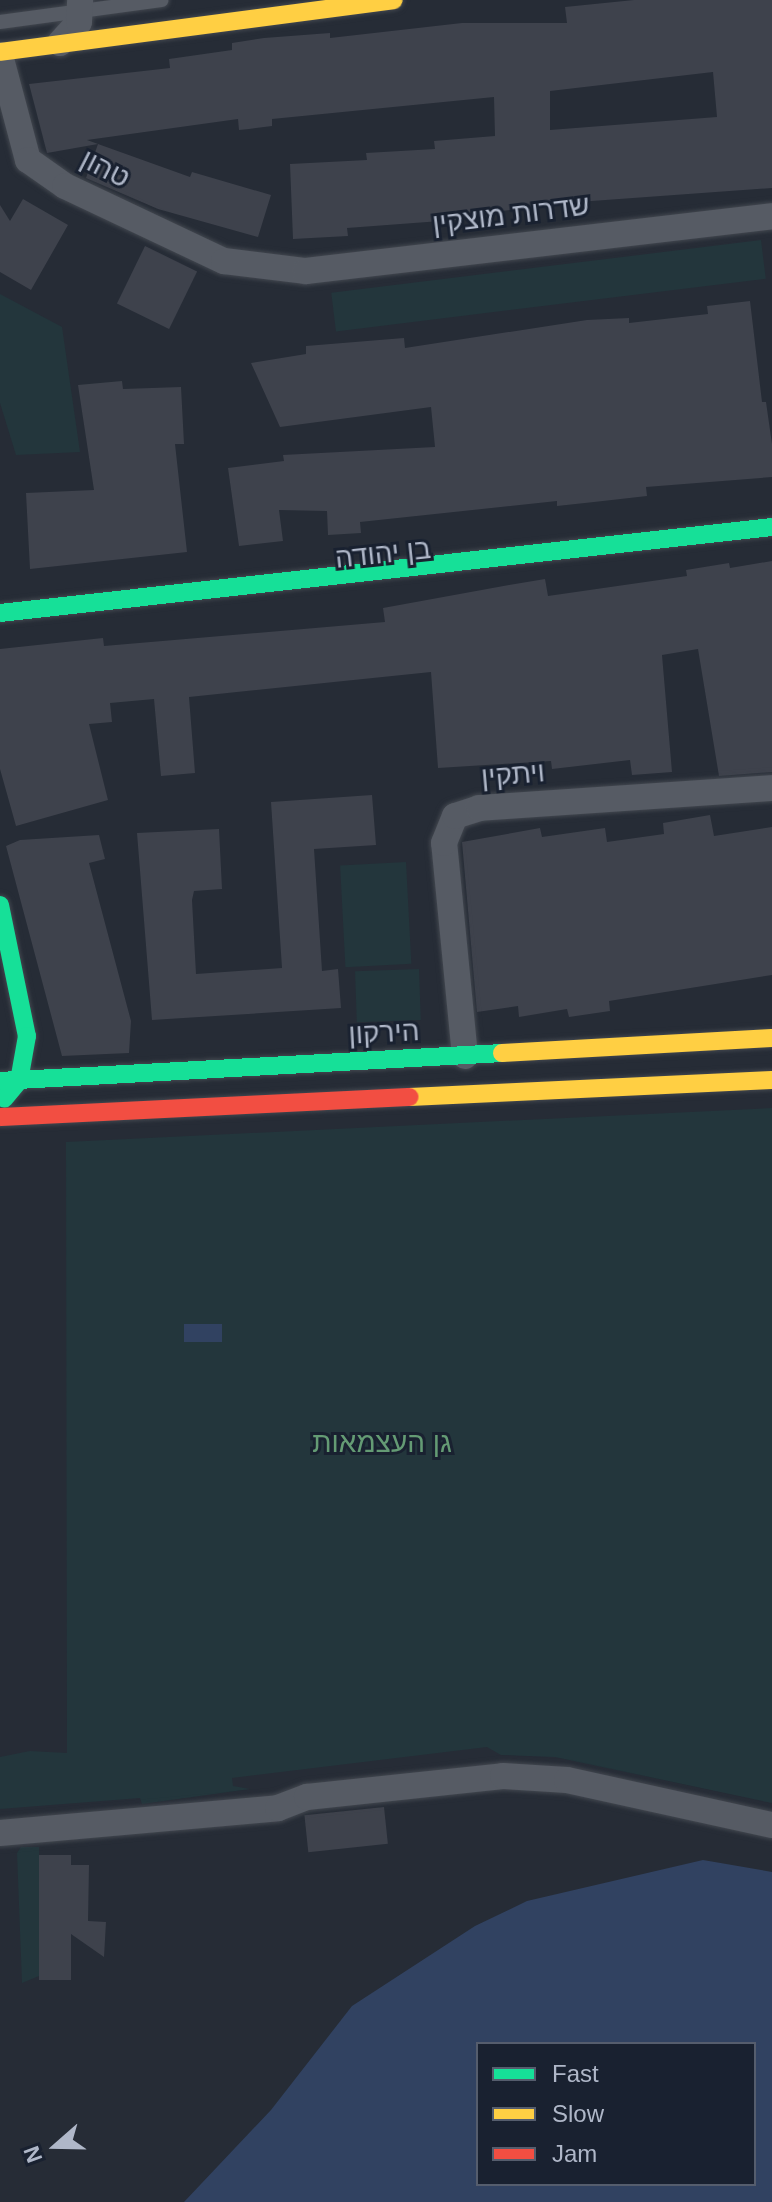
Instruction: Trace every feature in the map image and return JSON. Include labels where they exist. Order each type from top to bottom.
[{"type":"main road","points":[[0,53],[394,0]]},
{"type":"main road","name":"בן יהודה","points":[[0,613],[772,527]]},
{"type":"main road","points":[[0,905],[24,1008],[44,1058],[89,1077]]},
{"type":"main road","points":[[0,1102],[19,1081],[26,1060],[24,1008]]},
{"type":"main road","name":"הירקון","points":[[0,1081],[772,1038]]},
{"type":"main road","points":[[0,1117],[772,1080]]},
{"type":"street","points":[[60,43],[72,32],[81,5]]},
{"type":"street","name":"טהון","points":[[0,53],[28,160],[65,186],[224,261],[258,265]]},
{"type":"street","name":"שדרות מוצקין","points":[[258,265],[306,271],[772,216]]},
{"type":"street","name":"ויתקין","points":[[465,1056],[444,843],[455,816],[479,808],[772,788]]},
{"type":"street","points":[[0,1833],[272,1808],[307,1797],[503,1776],[567,1780],[772,1825]]},
{"type":"lane","points":[[0,38],[4,22],[81,5],[162,0]]},
{"type":"lane","name":"בן יהודה","points":[[0,625],[772,539]]},
{"type":"green space","points":[[761,240],[766,279],[336,331],[331,293]]},
{"type":"green space","points":[[0,294],[62,327],[80,452],[16,455],[0,403]]},
{"type":"green space","points":[[406,862],[411,964],[345,967],[340,865]]},
{"type":"green space","points":[[419,969],[421,1020],[357,1022],[355,971]]},
{"type":"green space","name":"גן העצמאות","points":[[772,1108],[772,1803],[555,1757],[501,1755],[487,1747],[232,1778],[233,1786],[250,1789],[142,1804],[140,1798],[0,1809],[0,1757],[30,1751],[67,1753],[66,1142]]},
{"type":"green space","points":[[21,1847],[39,1847],[39,1976],[22,1983],[17,1853]]},
{"type":"water","points":[[184,1324],[222,1324],[222,1342],[184,1342]]},
{"type":"water","points":[[703,1860],[772,1872],[772,2202],[184,2202],[271,2110],[352,2006],[475,1926],[527,1901]]},
{"type":"building","points":[[634,0],[772,0],[772,188],[564,203],[494,212],[494,217],[347,228],[348,236],[293,239],[290,164],[367,160],[366,153],[435,149],[434,141],[495,136],[494,97],[272,119],[272,126],[239,130],[238,119],[87,140],[98,144],[47,153],[29,84],[170,68],[169,59],[232,50],[232,43],[264,38],[330,33],[330,38],[462,23],[567,23],[565,7]],"holes":[[[713,72],[717,117],[550,130],[550,91]]]},
{"type":"building","points":[[98,144],[190,177],[192,172],[271,195],[258,237],[158,209],[86,178]]},
{"type":"building","points":[[23,199],[68,225],[31,290],[0,272],[0,205],[10,221]]},
{"type":"building","points":[[145,246],[197,271],[169,329],[117,304]]},
{"type":"building","points":[[750,301],[762,402],[766,402],[772,444],[772,477],[646,487],[647,496],[594,502],[557,506],[557,501],[360,522],[361,533],[328,535],[327,511],[279,510],[283,541],[239,546],[228,468],[284,461],[283,455],[435,447],[431,407],[280,427],[251,363],[306,354],[306,346],[404,338],[405,348],[587,320],[629,318],[629,323],[708,314],[707,306]]},
{"type":"building","points":[[122,381],[123,389],[181,387],[184,444],[175,444],[187,552],[30,569],[26,493],[94,490],[78,385]]},
{"type":"building","points":[[772,561],[772,772],[719,776],[698,649],[662,655],[672,772],[632,775],[630,760],[552,769],[551,761],[438,768],[431,672],[189,697],[195,773],[161,776],[154,699],[110,703],[112,722],[89,724],[108,800],[16,826],[0,769],[0,649],[103,638],[104,646],[385,622],[383,608],[545,579],[548,596],[687,576],[686,570],[729,563],[730,568]]},
{"type":"building","points":[[372,795],[376,845],[314,849],[322,971],[338,969],[341,1008],[152,1020],[137,833],[219,829],[222,889],[194,891],[192,900],[196,974],[282,968],[271,802]]},
{"type":"building","points":[[710,815],[714,836],[772,827],[772,975],[609,1001],[610,1011],[569,1017],[567,1009],[519,1017],[518,1006],[477,1012],[462,842],[540,828],[542,837],[605,828],[607,842],[664,834],[663,823]]},
{"type":"building","points":[[99,835],[105,859],[89,863],[131,1021],[129,1053],[62,1056],[6,846],[20,840]]},
{"type":"building","points":[[384,1807],[388,1844],[308,1852],[304,1815]]},
{"type":"building","points":[[39,1855],[71,1855],[71,1865],[89,1865],[88,1921],[106,1922],[104,1957],[71,1934],[71,1980],[39,1980]]},
{"type":"traffic: fast","points":[[0,613],[772,527]]},
{"type":"traffic: fast","points":[[0,905],[27,1036],[19,1081],[4,1099]]},
{"type":"traffic: fast","points":[[0,1081],[502,1053]]},
{"type":"traffic: slow","points":[[0,52],[394,0]]},
{"type":"traffic: slow","points":[[502,1053],[772,1038]]},
{"type":"traffic: slow","points":[[410,1097],[772,1080]]},
{"type":"traffic: jam","points":[[0,1117],[410,1097]]}]
